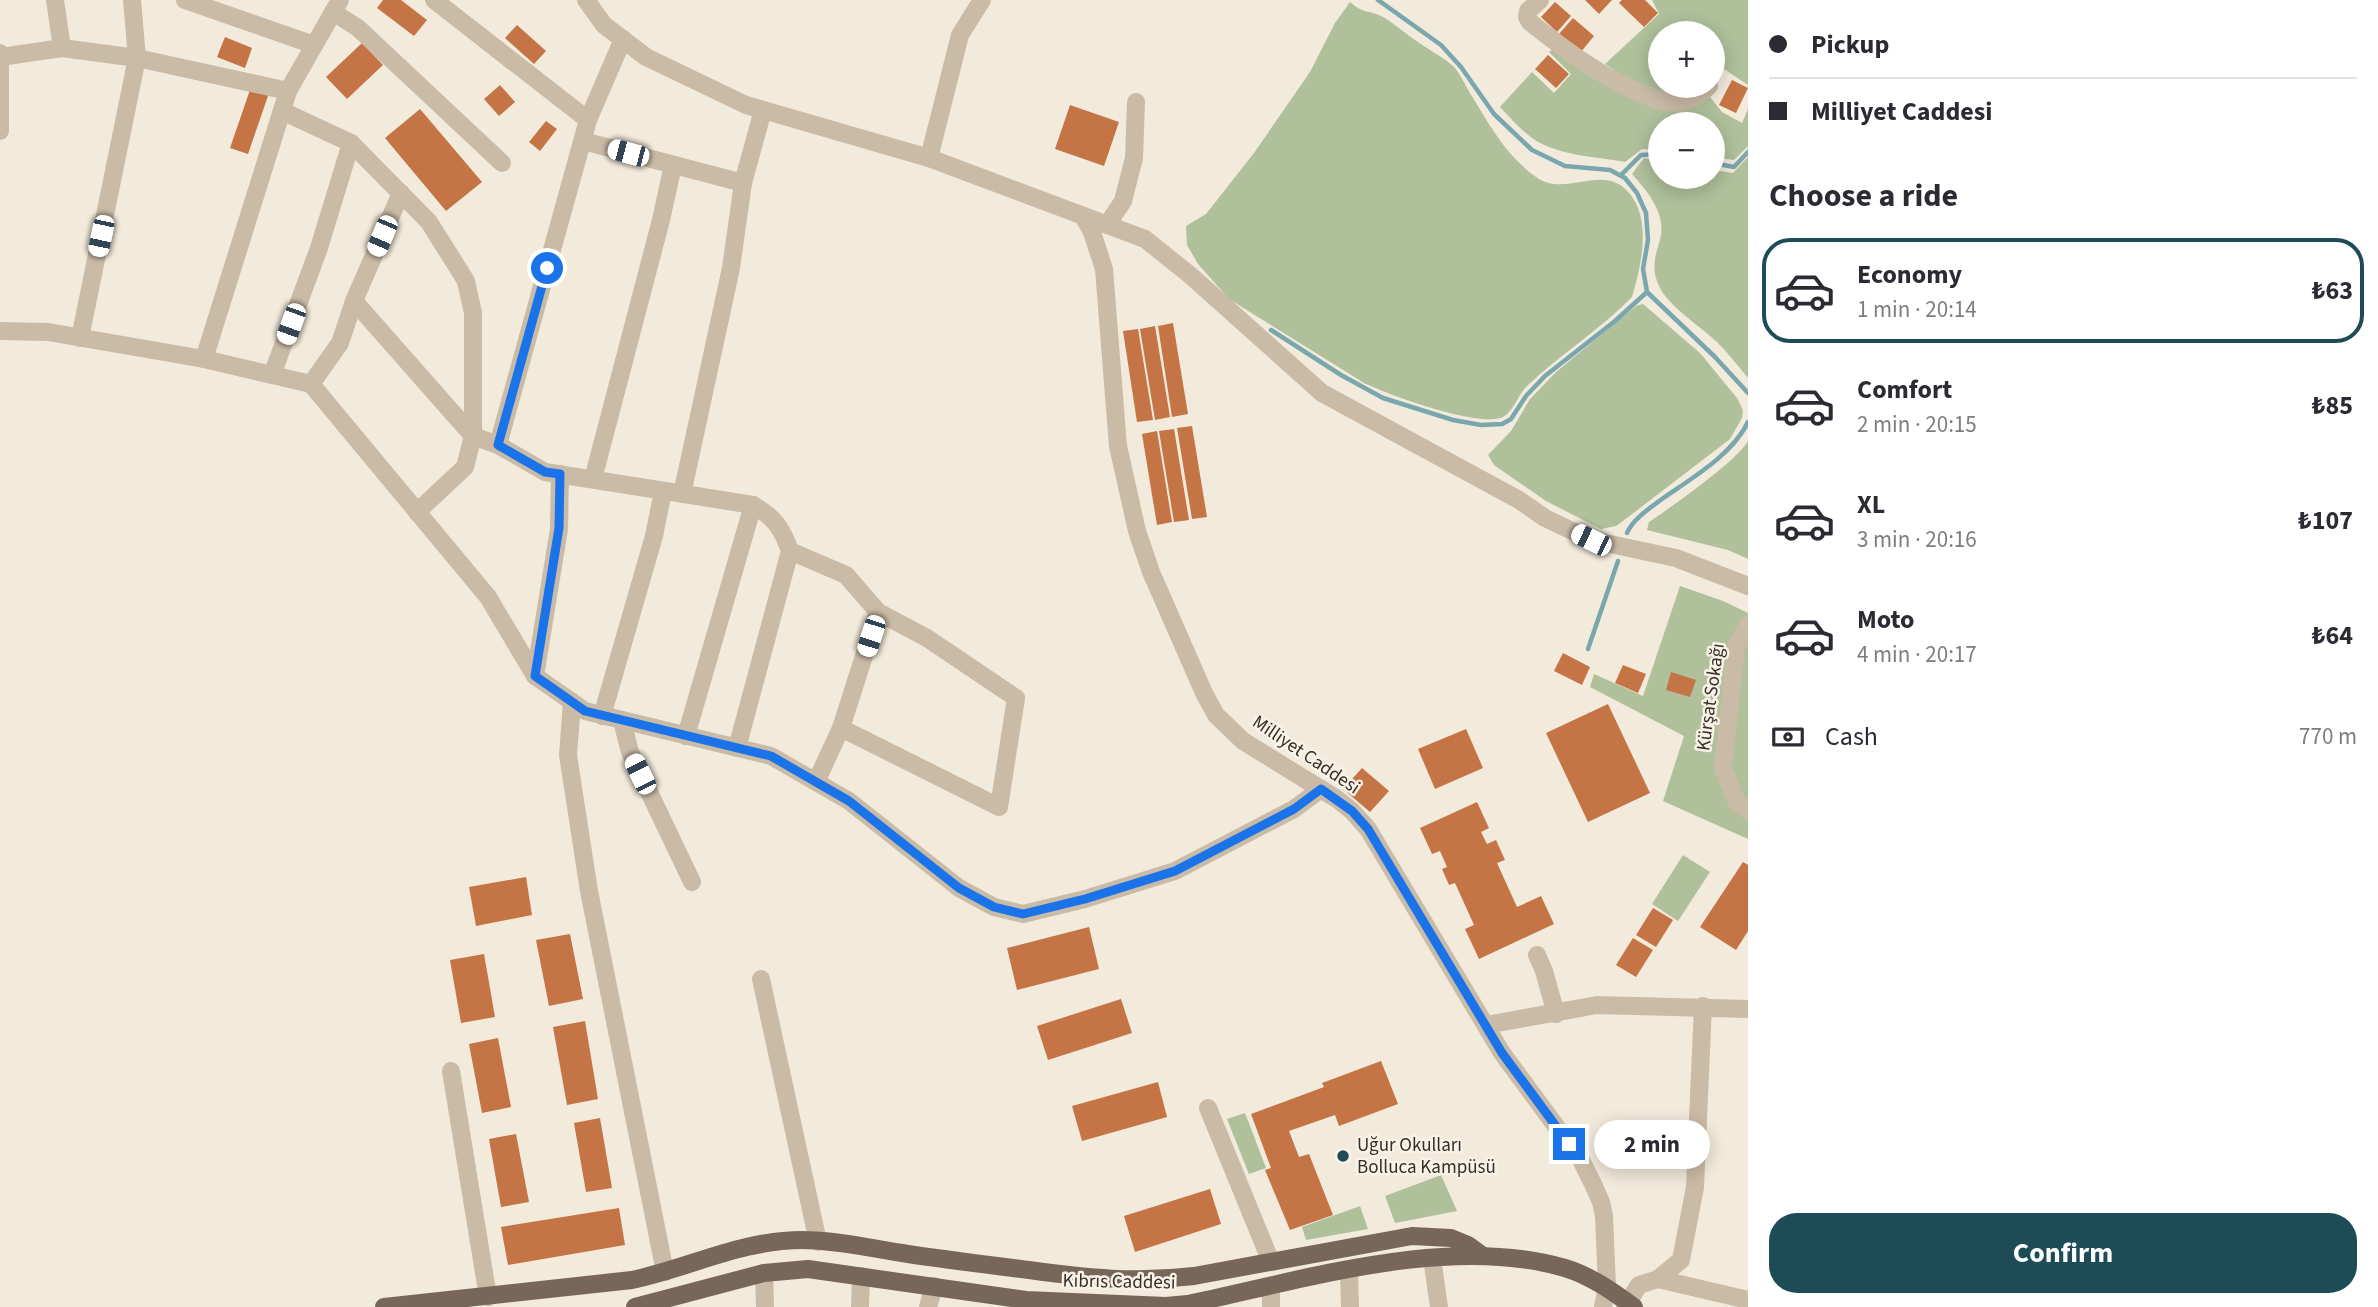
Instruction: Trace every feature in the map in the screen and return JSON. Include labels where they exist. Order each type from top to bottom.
[{"type":"main road","points":[[384,1307],[606,1284],[665,1272],[731,1250],[779,1241],[818,1242],[1117,1281],[1170,1279],[1386,1240],[1431,1235],[1451,1238],[1468,1245],[1483,1256]]},
{"type":"main road","name":"Kıbrıs Caddesi","points":[[635,1307],[670,1303],[764,1273],[808,1269],[934,1286],[1026,1303],[1188,1306],[1349,1270],[1432,1258],[1483,1256],[1565,1268],[1607,1287],[1629,1305]]},
{"type":"street","points":[[55,0],[62,48]]},
{"type":"street","points":[[80,338],[137,58],[132,0]]},
{"type":"street","points":[[185,0],[314,45]]},
{"type":"street","points":[[434,0],[588,120]]},
{"type":"street","points":[[586,0],[604,25],[646,57],[746,105],[929,158],[1145,239],[1190,275],[1322,393],[1519,500],[1545,518],[1591,540],[1676,558],[1748,586]]},
{"type":"street","points":[[929,158],[960,35],[982,0]]},
{"type":"street","points":[[1539,0],[1528,11],[1527,17],[1531,22],[1570,54],[1626,87],[1648,96]]},
{"type":"street","points":[[204,359],[288,91],[336,6],[502,163]]},
{"type":"street","points":[[498,445],[588,120],[623,39]]},
{"type":"street","points":[[0,131],[0,56],[62,48],[137,58],[288,91]]},
{"type":"street","points":[[1654,98],[1677,103],[1691,98]]},
{"type":"street","points":[[1107,225],[1123,201],[1134,158],[1136,102]]},
{"type":"street","points":[[682,494],[730,268],[743,183],[763,110]]},
{"type":"street","points":[[282,111],[351,143],[429,222],[466,281],[473,313],[473,436],[464,467],[417,512]]},
{"type":"street","points":[[583,141],[743,183]]},
{"type":"street","points":[[272,375],[319,248],[351,143]]},
{"type":"street","points":[[593,480],[673,165]]},
{"type":"street","points":[[311,384],[341,343],[354,301],[401,193]]},
{"type":"street","name":"Milliyet Caddesi","points":[[1083,216],[1092,232],[1104,269],[1118,446],[1137,531],[1151,572],[1204,693],[1216,715],[1243,741],[1321,789],[1352,811],[1368,829],[1502,1053],[1581,1160],[1593,1184],[1604,1216],[1607,1287],[1603,1307]]},
{"type":"street","points":[[354,301],[473,436],[498,445],[545,472],[753,505],[770,514],[784,535],[790,551],[737,748]]},
{"type":"street","points":[[0,331],[48,332],[204,359],[311,384],[488,597],[535,676],[585,711],[771,756],[849,801],[959,888],[994,907],[1023,914],[1085,899],[1175,871],[1282,815],[1321,789]]},
{"type":"street","points":[[535,676],[559,528],[560,474]]},
{"type":"street","points":[[602,716],[654,536],[663,491]]},
{"type":"street","points":[[686,736],[753,505]]},
{"type":"street","points":[[790,551],[846,575],[878,612],[927,638],[1016,698],[999,807],[841,728]]},
{"type":"street","points":[[816,782],[841,728],[878,612]]},
{"type":"street","name":"Kürşat Sokağı","points":[[1748,625],[1736,647],[1723,768],[1737,803],[1748,810]]},
{"type":"street","points":[[572,702],[568,755],[589,891],[665,1272]]},
{"type":"street","points":[[622,721],[630,752],[692,882]]},
{"type":"street","points":[[1537,955],[1556,1014]]},
{"type":"street","points":[[761,979],[818,1242]]},
{"type":"street","points":[[1486,1025],[1597,1005],[1748,1009]]},
{"type":"street","points":[[1629,1305],[1639,1285],[1658,1279],[1681,1260],[1695,1187],[1703,1006]]},
{"type":"street","points":[[451,1071],[488,1297]]},
{"type":"street","points":[[1208,1108],[1271,1262]]},
{"type":"street","points":[[1432,1258],[1439,1307]]},
{"type":"street","points":[[1349,1270],[1350,1307]]},
{"type":"street","points":[[764,1273],[765,1307]]},
{"type":"street","points":[[860,1307],[861,1276]]},
{"type":"street","points":[[1658,1279],[1748,1300]]},
{"type":"street","points":[[928,1307],[934,1286]]},
{"type":"street","points":[[1271,1287],[1271,1307]]},
{"type":"green space","points":[[1652,0],[1748,0],[1748,85],[1725,70],[1725,21],[1651,21],[1659,14]]},
{"type":"green space","points":[[1350,2],[1387,20],[1453,66],[1499,139],[1525,169],[1536,177],[1548,183],[1560,184],[1609,181],[1620,185],[1637,205],[1643,244],[1632,297],[1526,387],[1503,417],[1475,418],[1455,414],[1413,402],[1364,383],[1229,299],[1198,264],[1187,245],[1186,226],[1206,214],[1254,153],[1310,72],[1335,23]]},
{"type":"green space","points":[[1648,24],[1648,89],[1605,64]]},
{"type":"green space","points":[[1553,49],[1611,85],[1658,109],[1679,109],[1711,98],[1722,112],[1648,112],[1648,149],[1642,149],[1625,162],[1572,154],[1552,148],[1536,141],[1500,107],[1532,72],[1554,93],[1571,74],[1549,52]]},
{"type":"green space","points":[[1748,109],[1748,146],[1734,160],[1725,159],[1725,114],[1742,123]]},
{"type":"green space","points":[[1748,157],[1748,378],[1717,342],[1669,301],[1659,286],[1655,263],[1661,221],[1655,204],[1632,174],[1644,158],[1648,159],[1648,189],[1725,189],[1725,172],[1733,173]]},
{"type":"green space","points":[[1643,304],[1700,353],[1737,398],[1743,410],[1742,418],[1730,439],[1616,526],[1601,529],[1546,501],[1494,465],[1488,455],[1511,431],[1530,399],[1556,372],[1636,306]]},
{"type":"green space","points":[[1748,441],[1748,559],[1728,550],[1647,530],[1649,522],[1718,471]]},
{"type":"green space","points":[[1680,586],[1748,613],[1748,839],[1663,801],[1684,736],[1590,687],[1594,674],[1643,696]]},
{"type":"green space","points":[[1683,855],[1710,872],[1678,921],[1652,904]]},
{"type":"green space","points":[[1245,1113],[1266,1168],[1249,1174],[1227,1119]]},
{"type":"green space","points":[[1441,1175],[1457,1211],[1395,1223],[1385,1196]]},
{"type":"green space","points":[[1360,1206],[1368,1229],[1306,1240],[1302,1227]]},
{"type":"building","points":[[383,0],[401,0],[427,20],[414,36],[377,8]]},
{"type":"building","points":[[1585,0],[1612,0],[1599,14]]},
{"type":"building","points":[[1622,0],[1645,0],[1658,13],[1644,27],[1619,3]]},
{"type":"building","points":[[1555,2],[1571,16],[1557,32],[1541,17]]},
{"type":"building","points":[[1573,18],[1594,36],[1580,53],[1559,34]]},
{"type":"building","points":[[517,25],[546,51],[534,64],[505,38]]},
{"type":"building","points":[[225,37],[252,48],[245,68],[217,57]]},
{"type":"building","points":[[362,43],[383,65],[347,99],[326,77]]},
{"type":"building","points":[[1548,55],[1569,74],[1556,88],[1535,69]]},
{"type":"building","points":[[1732,80],[1748,88],[1736,113],[1719,105]]},
{"type":"building","points":[[500,85],[515,102],[499,116],[484,99]]},
{"type":"building","points":[[251,87],[269,93],[248,154],[230,148]]},
{"type":"building","points":[[1070,105],[1119,122],[1104,166],[1055,149]]},
{"type":"building","points":[[420,109],[482,182],[446,211],[385,138]]},
{"type":"building","points":[[546,121],[557,129],[540,151],[529,142]]},
{"type":"building","points":[[1173,323],[1188,414],[1172,417],[1158,326]]},
{"type":"building","points":[[1155,326],[1170,417],[1155,420],[1140,329]]},
{"type":"building","points":[[1138,329],[1153,420],[1137,422],[1123,331]]},
{"type":"building","points":[[1192,426],[1207,517],[1192,519],[1177,428]]},
{"type":"building","points":[[1174,429],[1189,520],[1174,522],[1159,431]]},
{"type":"building","points":[[1157,431],[1172,522],[1157,525],[1142,434]]},
{"type":"building","points":[[1563,653],[1590,667],[1582,685],[1554,671]]},
{"type":"building","points":[[1623,665],[1646,674],[1638,693],[1615,683]]},
{"type":"building","points":[[1671,672],[1696,680],[1690,697],[1666,690]]},
{"type":"building","points":[[1608,704],[1650,793],[1588,822],[1546,733]]},
{"type":"building","points":[[1466,729],[1483,768],[1435,789],[1418,749]]},
{"type":"building","points":[[1362,768],[1389,791],[1370,812],[1343,789]]},
{"type":"building","points":[[1477,802],[1489,828],[1481,832],[1487,844],[1496,840],[1505,860],[1497,863],[1517,907],[1541,896],[1554,924],[1479,959],[1465,929],[1474,925],[1455,883],[1449,885],[1442,869],[1447,867],[1440,851],[1432,854],[1420,828]]},
{"type":"building","points":[[1743,862],[1748,865],[1748,931],[1736,950],[1700,927]]},
{"type":"building","points":[[526,877],[532,915],[476,926],[469,887]]},
{"type":"building","points":[[1653,908],[1673,920],[1656,947],[1636,935]]},
{"type":"building","points":[[1089,927],[1099,969],[1017,990],[1007,948]]},
{"type":"building","points":[[570,934],[583,999],[549,1006],[536,940]]},
{"type":"building","points":[[1633,938],[1653,950],[1636,977],[1616,965]]},
{"type":"building","points":[[484,954],[495,1017],[461,1023],[450,960]]},
{"type":"building","points":[[1121,999],[1132,1033],[1048,1060],[1037,1026]]},
{"type":"building","points":[[585,1021],[598,1099],[567,1105],[553,1027]]},
{"type":"building","points":[[498,1038],[511,1107],[482,1113],[469,1044]]},
{"type":"building","points":[[1381,1061],[1398,1104],[1339,1126],[1335,1115],[1289,1131],[1299,1157],[1309,1154],[1333,1215],[1290,1230],[1265,1170],[1271,1168],[1251,1114],[1324,1087],[1322,1083]]},
{"type":"building","points":[[1158,1082],[1167,1117],[1082,1141],[1072,1106]]},
{"type":"building","points":[[600,1118],[612,1188],[586,1192],[574,1123]]},
{"type":"building","points":[[516,1134],[529,1202],[501,1207],[489,1139]]},
{"type":"building","points":[[1210,1189],[1221,1224],[1135,1252],[1124,1216]]},
{"type":"building","points":[[619,1208],[625,1245],[508,1265],[501,1227]]},
{"type":"waterway","points":[[1378,0],[1441,45],[1461,67],[1494,114],[1532,150],[1565,166],[1610,170],[1625,178],[1637,193],[1646,213],[1648,240],[1643,269],[1647,292],[1715,357],[1748,393]]},
{"type":"waterway","points":[[1725,165],[1734,167],[1748,152]]},
{"type":"waterway","points":[[1621,175],[1641,155],[1648,155]]},
{"type":"waterway","points":[[1271,330],[1341,375],[1383,398],[1453,420],[1481,425],[1502,424],[1511,419],[1526,396],[1545,376],[1647,292]]},
{"type":"waterway","points":[[1627,533],[1647,510],[1722,455],[1748,422]]},
{"type":"waterway","points":[[1588,649],[1618,561]]},
{"type":"place","name":"Uğur Okulları Bolluca Kampüsü","points":[[1343,1156]]},
{"type":"route","points":[[547,268],[498,445],[545,472],[560,474],[559,528],[535,676],[585,711],[771,756],[849,801],[959,888],[994,907],[1023,914],[1085,899],[1175,871],[1294,809],[1321,789],[1352,811],[1368,829],[1502,1053],[1569,1144]]}]
